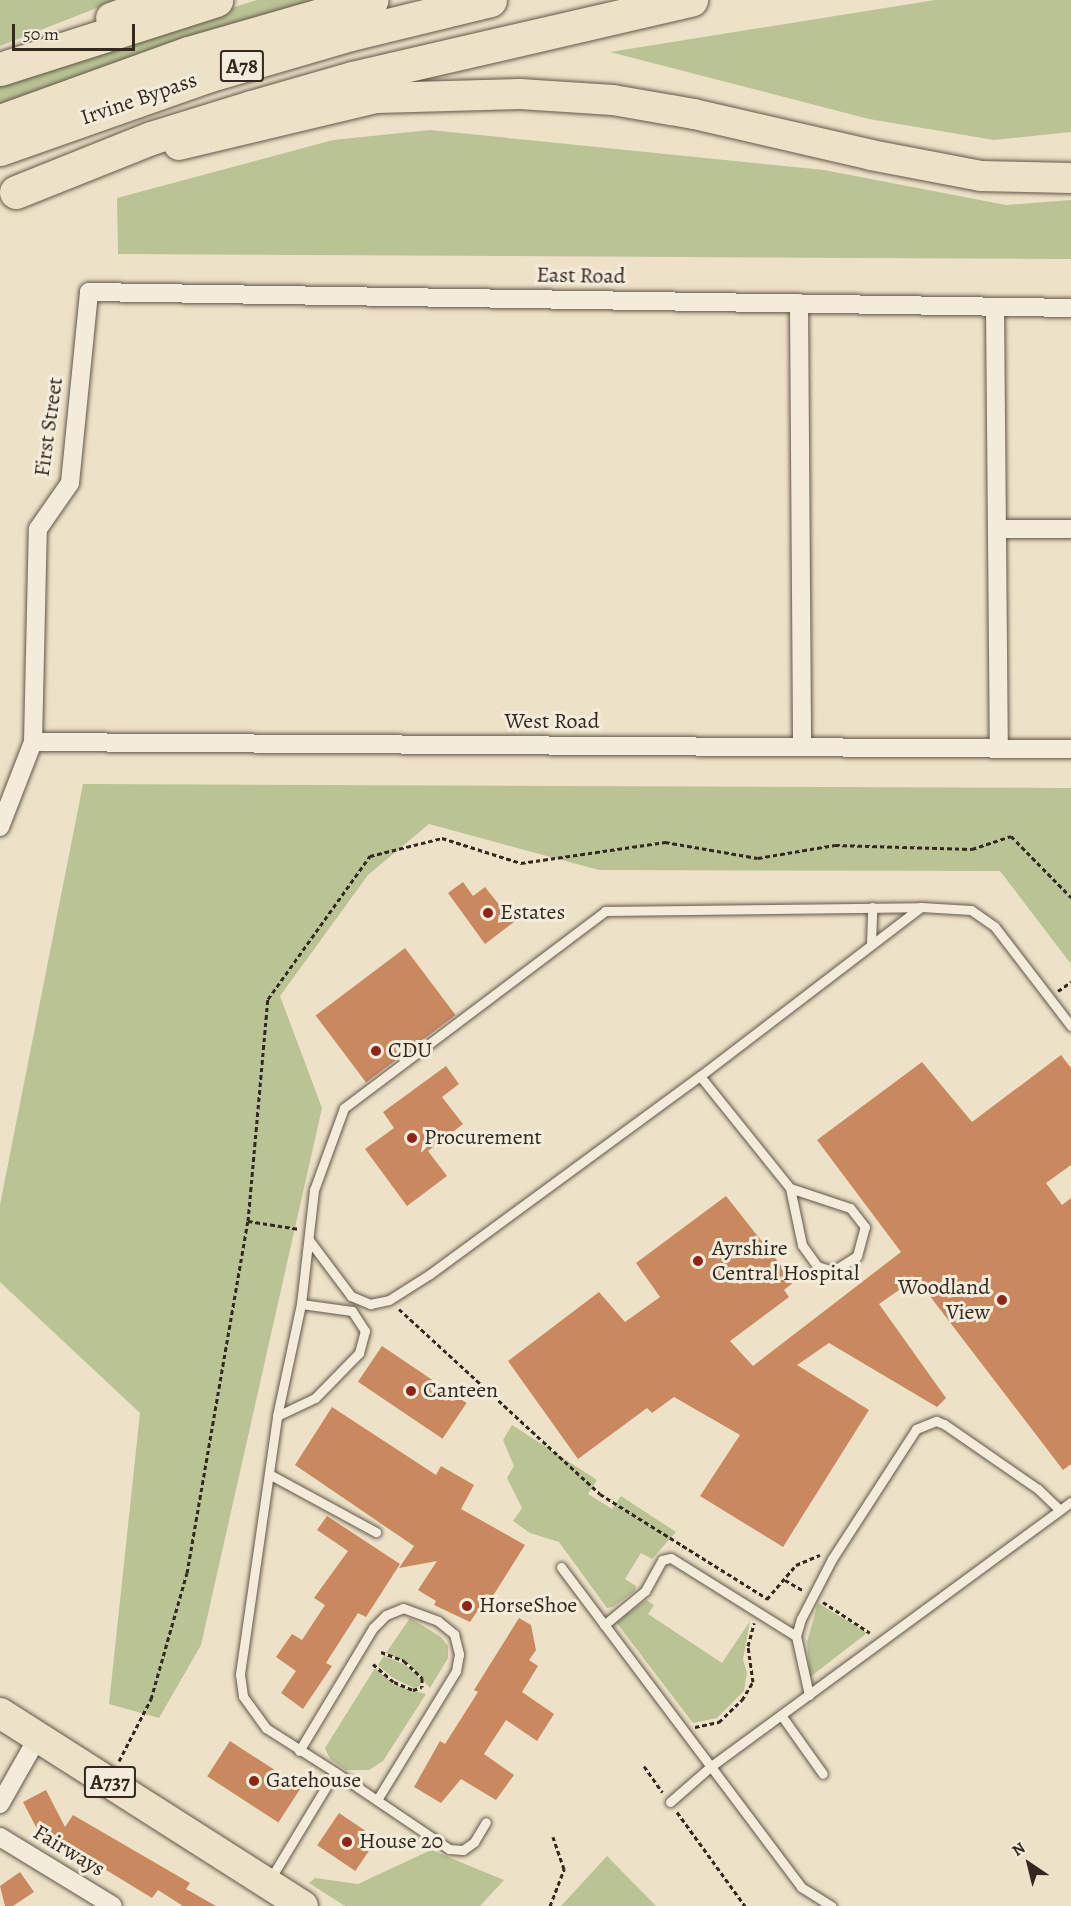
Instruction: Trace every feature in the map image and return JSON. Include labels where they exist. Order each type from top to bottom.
[{"type":"highway","points":[[0,69],[216,0]]},
{"type":"highway","name":"Irvine Bypass","points":[[0,121],[188,53],[372,0]]},
{"type":"highway","name":"Irvine Bypass","points":[[0,149],[207,76],[351,34],[490,0]]},
{"type":"highway","points":[[8,196],[151,138],[318,88],[691,0]]},
{"type":"main road","points":[[0,64],[160,0]]},
{"type":"main road","points":[[8,196],[129,157],[324,107],[432,94],[520,94],[613,100],[981,176],[1071,178]]},
{"type":"main road","name":"A737","points":[[0,1713],[269,1882],[303,1906]]},
{"type":"street","name":"East Road","points":[[89,292],[1071,308]]},
{"type":"street","name":"First Street","points":[[0,827],[33,742],[38,529],[70,483],[89,292]]},
{"type":"street","points":[[799,303],[802,747]]},
{"type":"street","points":[[995,306],[999,749]]},
{"type":"street","points":[[997,529],[1071,529]]},
{"type":"street","name":"West Road","points":[[33,742],[1071,749]]},
{"type":"street","points":[[0,1804],[38,1737]]},
{"type":"street","name":"Fairways","points":[[0,1837],[113,1906]]},
{"type":"lane","points":[[872,907],[872,945]]},
{"type":"lane","points":[[309,1235],[351,1296],[370,1304],[389,1300],[430,1274],[700,1076],[921,907]]},
{"type":"lane","points":[[486,1822],[474,1842],[463,1850],[449,1849],[299,1750],[256,1716],[243,1696],[240,1674],[277,1416],[301,1304],[314,1190],[344,1108],[605,911],[954,907],[981,916],[995,927],[1071,1026]]},
{"type":"lane","points":[[700,1076],[790,1188],[802,1245],[817,1266],[833,1271],[857,1256],[866,1227],[850,1208],[790,1188]]},
{"type":"lane","points":[[277,1416],[315,1398],[359,1353],[365,1331],[352,1311],[301,1304]]},
{"type":"lane","points":[[809,1695],[796,1636],[812,1596],[840,1547],[916,1429],[936,1421],[1038,1489],[1060,1510]]},
{"type":"lane","points":[[269,1474],[376,1532]]},
{"type":"lane","points":[[670,1802],[710,1767],[1071,1502]]},
{"type":"lane","points":[[604,1625],[645,1591],[662,1560],[671,1558],[796,1636]]},
{"type":"lane","points":[[561,1567],[801,1887],[831,1906]]},
{"type":"lane","points":[[299,1750],[373,1628],[386,1615],[403,1608],[438,1621],[454,1635],[459,1654],[456,1671],[377,1800]]},
{"type":"lane","points":[[781,1715],[823,1774]]},
{"type":"lane","points":[[269,1882],[334,1772]]},
{"type":"path","points":[[109,1782],[151,1699],[187,1573],[248,1221],[268,999],[370,856],[442,838],[520,863],[665,842],[758,858],[835,845],[972,849],[1011,836],[1071,897]]},
{"type":"path","points":[[248,1221],[309,1235]]},
{"type":"path","points":[[389,1300],[600,1494],[768,1599]]},
{"type":"path","points":[[682,1730],[719,1722],[742,1700],[753,1682],[747,1646],[758,1612],[796,1565],[840,1547]]},
{"type":"path","points":[[785,1580],[868,1630],[879,1643]]},
{"type":"path","points":[[373,1664],[394,1682],[413,1690],[422,1687],[422,1678],[404,1661],[381,1652]]},
{"type":"path","points":[[644,1766],[745,1906]]},
{"type":"path","points":[[550,1906],[564,1869],[553,1837]]},
{"type":"green space","points":[[0,0],[117,0],[0,46]]},
{"type":"green space","points":[[257,0],[317,0],[0,105],[0,81]]},
{"type":"green space","points":[[935,0],[1071,0],[1071,132],[994,140],[869,119],[610,52]]},
{"type":"green space","points":[[430,130],[824,170],[1006,205],[1071,200],[1071,259],[118,254],[117,198],[333,140]]},
{"type":"green space","points":[[83,784],[1071,788],[1071,964],[1000,871],[599,870],[429,824],[368,875],[280,996],[322,1108],[201,1645],[159,1718],[109,1704],[140,1413],[0,1282],[0,1205]]},
{"type":"green space","points":[[512,1425],[597,1480],[588,1494],[612,1509],[621,1496],[676,1532],[652,1559],[641,1553],[625,1579],[636,1586],[635,1591],[613,1607],[607,1608],[559,1542],[530,1533],[513,1521],[522,1508],[507,1478],[514,1466],[503,1440]]},
{"type":"green space","points":[[646,1600],[654,1605],[648,1614],[722,1663],[750,1621],[743,1659],[747,1673],[744,1691],[717,1718],[693,1723],[616,1622]]},
{"type":"green space","points":[[818,1603],[867,1633],[810,1677],[807,1642]]},
{"type":"green space","points":[[410,1618],[441,1637],[448,1646],[448,1658],[430,1688],[408,1663],[386,1653]]},
{"type":"green space","points":[[384,1656],[406,1665],[421,1680],[420,1686],[414,1688],[393,1678],[378,1665]]},
{"type":"green space","points":[[375,1668],[394,1685],[426,1694],[383,1761],[369,1770],[346,1770],[330,1759],[325,1748]]},
{"type":"green space","points":[[431,1850],[504,1880],[480,1906],[345,1906],[309,1883],[315,1878],[358,1884]]},
{"type":"green space","points":[[607,1856],[656,1906],[561,1906]]},
{"type":"building","name":"Estates","points":[[463,882],[473,896],[485,887],[501,907],[506,903],[518,919],[485,944],[448,893]]},
{"type":"building","name":"CDU","points":[[405,948],[456,1015],[366,1082],[316,1015]]},
{"type":"building","name":"Woodland View","points":[[1061,1055],[1071,1068],[1071,1165],[1046,1183],[1062,1205],[1071,1198],[1071,1464],[1063,1470],[916,1278],[879,1304],[946,1398],[937,1407],[829,1343],[797,1365],[869,1410],[783,1547],[700,1496],[740,1435],[674,1397],[652,1413],[647,1408],[578,1459],[508,1361],[599,1292],[625,1322],[660,1297],[636,1263],[726,1196],[794,1282],[784,1290],[789,1297],[730,1341],[753,1366],[901,1252],[817,1140],[922,1062],[972,1122]]},
{"type":"building","name":"Procurement","points":[[446,1066],[459,1084],[442,1097],[463,1124],[428,1151],[447,1176],[407,1206],[365,1149],[394,1128],[383,1112]]},
{"type":"building","name":"Canteen","points":[[382,1346],[467,1403],[443,1439],[358,1382]]},
{"type":"building","points":[[332,1407],[436,1475],[441,1466],[474,1485],[461,1509],[525,1545],[484,1610],[480,1607],[470,1622],[434,1605],[436,1601],[418,1590],[437,1561],[399,1568],[414,1546],[295,1465]]},
{"type":"building","points":[[327,1516],[400,1564],[366,1617],[358,1613],[326,1663],[332,1666],[303,1709],[281,1693],[296,1671],[276,1657],[292,1634],[302,1640],[325,1605],[314,1598],[348,1551],[317,1530]]},
{"type":"building","points":[[519,1618],[531,1625],[536,1650],[529,1660],[538,1666],[522,1692],[554,1714],[537,1741],[506,1720],[484,1754],[514,1775],[496,1800],[461,1779],[441,1803],[414,1787],[440,1741],[445,1744],[478,1692],[474,1690]]},
{"type":"building","name":"Gatehouse","points":[[230,1741],[301,1787],[278,1823],[207,1776]]},
{"type":"building","points":[[46,1790],[65,1827],[73,1815],[190,1883],[186,1889],[216,1906],[183,1906],[158,1890],[152,1898],[36,1827],[23,1802]]},
{"type":"building","name":"House 20","points":[[339,1813],[377,1839],[355,1871],[317,1845]]},
{"type":"building","points":[[20,1872],[34,1892],[13,1906],[5,1906],[0,1886]]},
{"type":"place","name":"Estates","points":[[488,913]]},
{"type":"place","name":"CDU","points":[[376,1051]]},
{"type":"place","name":"Procurement","points":[[412,1138]]},
{"type":"place","name":"Ayrshire Central Hospital","points":[[698,1261]]},
{"type":"place","name":"Woodland View","points":[[1002,1300]]},
{"type":"place","name":"Canteen","points":[[411,1391]]},
{"type":"place","name":"HorseShoe","points":[[467,1606]]},
{"type":"place","name":"Gatehouse","points":[[254,1781]]},
{"type":"place","name":"House 20","points":[[347,1842]]}]
